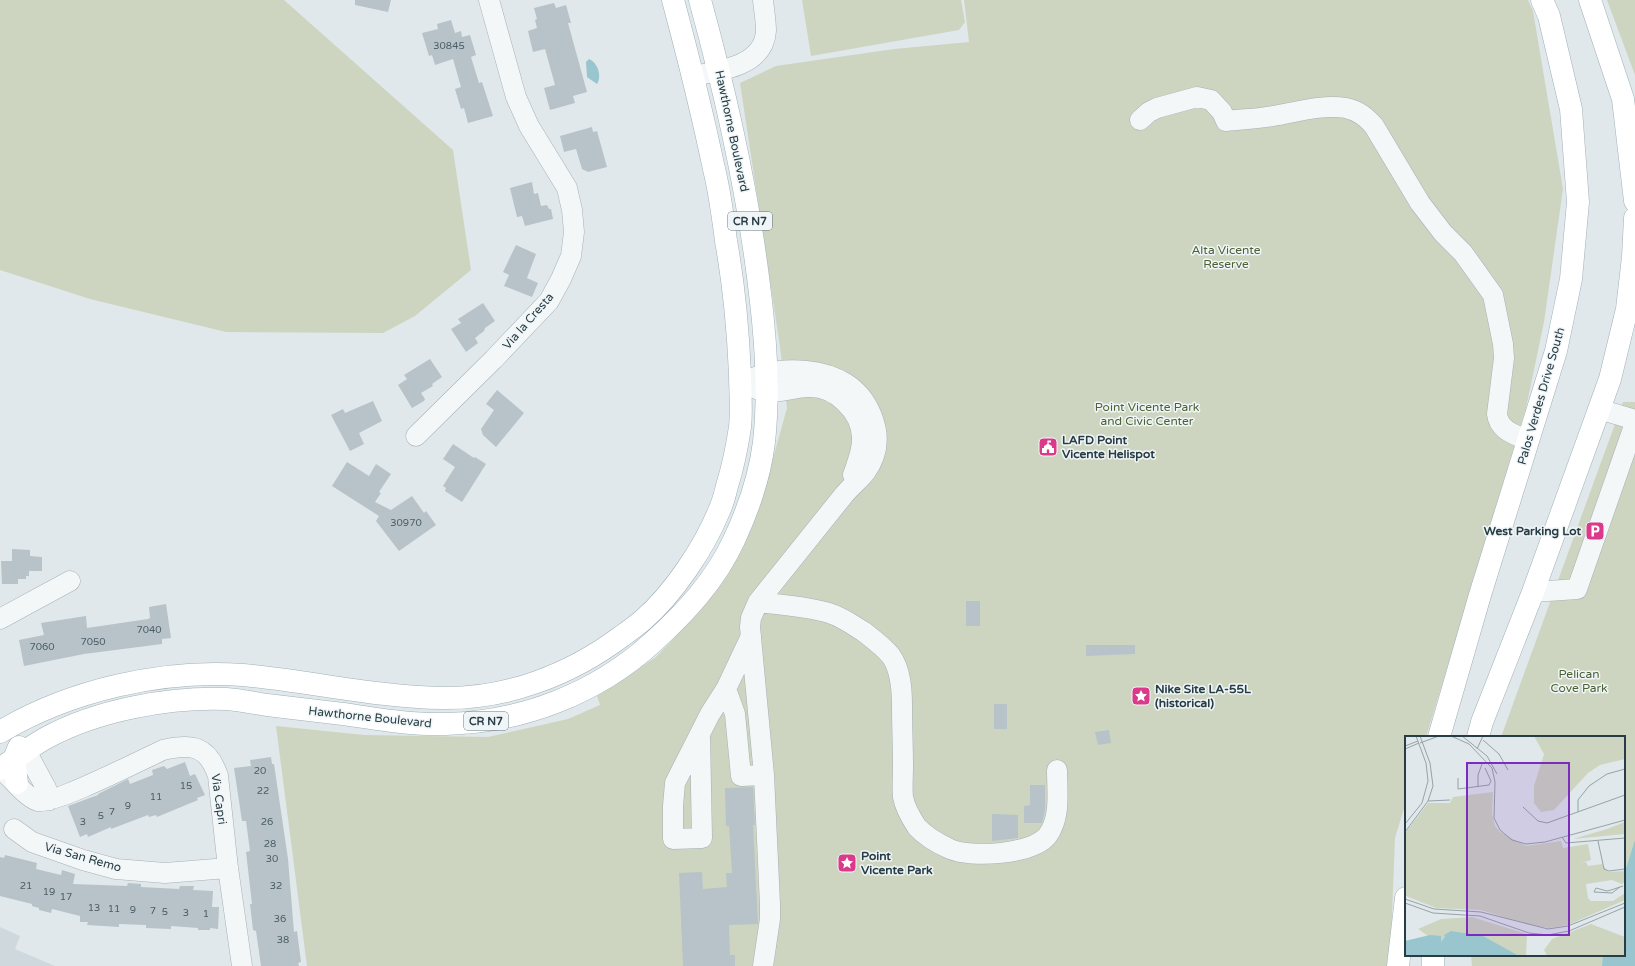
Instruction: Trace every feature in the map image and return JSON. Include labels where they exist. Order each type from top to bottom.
[{"type":"main road","name":"Hawthorne Boulevard","points":[[0,732],[18,721],[58,703],[146,679],[197,674],[242,675],[392,695],[442,698],[476,698],[510,691],[562,674],[608,647],[645,619],[674,587],[702,546],[721,509],[733,466],[740,424],[738,329],[730,266],[715,172],[693,76],[673,0]]},
{"type":"main road","name":"Hawthorne Boulevard","points":[[10,762],[48,737],[87,721],[134,706],[180,701],[227,699],[409,723],[444,724],[486,721],[524,713],[571,696],[602,681],[638,656],[680,618],[707,585],[733,542],[752,493],[763,446],[767,409],[764,321],[753,235],[719,71],[700,0]]},
{"type":"main road","name":"Palos Verdes Drive South","points":[[1439,736],[1478,602],[1556,351],[1572,279],[1578,202],[1571,109],[1549,16],[1542,0]]},
{"type":"main road","points":[[1590,0],[1623,99],[1635,201]]},
{"type":"main road","points":[[1478,736],[1482,722],[1533,592],[1610,379],[1627,309],[1634,257],[1635,218]]},
{"type":"main road","points":[[16,783],[10,762],[25,732],[33,720],[58,703]]},
{"type":"main road","points":[[1398,966],[1405,906]]},
{"type":"street","name":"Via la Cresta","points":[[416,436],[494,359],[549,301],[562,279],[571,256],[574,232],[572,210],[567,188],[529,126],[516,97],[489,0]]},
{"type":"street","points":[[693,76],[719,71],[749,61],[761,47],[766,32],[763,0]]},
{"type":"street","points":[[1140,120],[1149,112],[1157,108],[1197,97],[1211,100],[1222,112],[1226,121],[1326,108],[1345,108],[1357,111],[1366,117],[1374,126],[1420,203],[1443,233],[1463,253],[1492,295],[1503,344],[1504,358],[1497,414],[1498,423],[1502,428],[1528,441]]},
{"type":"street","points":[[740,384],[766,383],[823,388],[841,398],[850,408],[859,423],[862,436],[861,452],[848,490],[758,602],[751,618],[751,636],[764,775],[770,904],[770,919],[763,966]]},
{"type":"street","points":[[1599,409],[1635,420]]},
{"type":"street","points":[[1533,592],[1577,589],[1635,423]]},
{"type":"street","points":[[0,619],[70,581]]},
{"type":"street","points":[[758,602],[808,608],[830,613],[848,622],[871,637],[891,657],[899,677],[902,696],[903,798],[909,815],[918,828],[927,836],[950,849],[961,852],[998,854],[1018,851],[1032,846],[1047,836],[1055,821],[1057,808],[1057,770]]},
{"type":"street","points":[[700,734],[710,714],[726,689],[751,636]]},
{"type":"street","points":[[726,689],[735,714],[741,776],[764,775]]},
{"type":"street","name":"Via Capri","points":[[16,783],[30,797],[39,802],[62,797],[163,750],[179,746],[198,749],[204,752],[213,762],[218,776],[228,868],[242,966]]},
{"type":"street","points":[[10,762],[46,788],[50,800]]},
{"type":"street","name":"Via San Remo","points":[[14,829],[32,842],[82,860],[116,869],[165,873],[228,868]]},
{"type":"shaded area","points":[[0,927],[20,936],[15,949],[55,966],[0,966]]},
{"type":"green space","points":[[0,0],[284,0],[453,150],[471,270],[415,316],[383,333],[226,332],[90,299],[0,270]]},
{"type":"green space","points":[[802,0],[961,0],[965,22],[959,30],[811,56]]},
{"type":"green space","name":"Point Vicente Park and Civic Center","points":[[964,0],[1528,0],[1533,11],[1563,189],[1544,322],[1526,408],[1426,736],[1405,736],[1405,805],[1395,838],[1390,966],[307,966],[276,726],[364,735],[488,737],[568,719],[600,705],[597,696],[656,657],[698,613],[735,560],[762,498],[787,408],[780,347],[740,83],[776,66],[894,49],[969,42]]},
{"type":"green space","points":[[1607,0],[1635,0],[1635,75]]},
{"type":"green space","name":"Pelican Cove Park","points":[[1623,402],[1635,402],[1635,966],[1472,966],[1471,956],[1625,956],[1625,736],[1501,736]]},
{"type":"water","points":[[589,59],[595,63],[598,70],[599,77],[597,84],[587,77],[586,62]]},
{"type":"water","points":[[1635,840],[1635,966],[1602,966],[1603,956],[1625,956],[1625,872]]},
{"type":"building","points":[[355,0],[391,0],[388,12],[355,5]]},
{"type":"building","points":[[554,3],[556,8],[566,5],[571,23],[568,23],[587,92],[573,96],[575,103],[550,110],[544,88],[555,85],[545,49],[533,52],[528,31],[537,28],[535,20],[537,19],[534,8]]},
{"type":"building","points":[[451,20],[455,33],[461,31],[462,37],[470,35],[476,55],[471,57],[479,83],[482,82],[493,116],[468,123],[464,108],[461,109],[455,89],[461,87],[453,59],[435,65],[432,55],[429,56],[422,33],[438,29],[437,24]]},
{"type":"building","points":[[592,127],[593,132],[597,131],[607,167],[588,172],[582,169],[576,149],[564,152],[560,136]]},
{"type":"building","points":[[532,182],[534,194],[538,193],[541,206],[547,205],[549,209],[551,209],[553,219],[525,226],[522,216],[517,217],[510,188]]},
{"type":"building","points":[[516,245],[536,254],[527,278],[538,283],[532,297],[504,286],[509,275],[503,272]]},
{"type":"building","points":[[483,303],[495,321],[475,338],[478,343],[466,352],[451,329],[461,323],[458,319]]},
{"type":"building","points":[[430,359],[442,377],[432,384],[433,386],[421,393],[425,399],[424,401],[412,408],[398,385],[407,379],[404,375]]},
{"type":"building","points":[[497,390],[524,413],[496,447],[483,435],[481,429],[494,410],[486,404]]},
{"type":"building","points":[[373,401],[382,421],[359,433],[364,444],[350,451],[331,415],[343,409],[345,413]]},
{"type":"building","points":[[453,444],[486,464],[462,502],[445,491],[446,488],[443,486],[455,467],[443,459]]},
{"type":"building","points":[[347,462],[369,476],[376,464],[391,474],[379,492],[381,493],[375,502],[391,510],[412,496],[424,513],[426,511],[436,525],[399,551],[376,521],[379,516],[332,486]]},
{"type":"building","points":[[12,549],[30,550],[30,556],[42,557],[42,571],[29,571],[29,576],[26,576],[26,579],[18,579],[18,584],[2,584],[1,561],[12,561]]},
{"type":"building","points":[[966,601],[980,601],[980,626],[966,626]]},
{"type":"building","points":[[166,604],[171,638],[162,639],[162,644],[84,654],[24,666],[19,640],[44,635],[41,623],[86,616],[87,628],[148,619],[150,618],[149,607]]},
{"type":"building","points":[[1086,645],[1135,645],[1135,654],[1086,656]]},
{"type":"building","points":[[994,704],[1007,704],[1007,729],[994,729]]},
{"type":"building","points":[[1109,730],[1111,743],[1098,745],[1095,732]]},
{"type":"building","points":[[271,757],[272,764],[274,764],[288,859],[294,932],[297,931],[301,962],[298,963],[299,966],[261,966],[256,931],[253,930],[250,904],[252,904],[246,852],[250,851],[246,821],[242,821],[234,768],[251,766],[250,760]]},
{"type":"building","points":[[185,762],[190,776],[195,774],[205,795],[197,798],[198,800],[157,817],[156,815],[149,817],[148,815],[111,829],[111,827],[88,837],[87,834],[80,837],[68,806],[98,795],[128,779],[130,784],[153,775],[152,770],[164,766],[167,769]]},
{"type":"building","points":[[1030,785],[1045,785],[1045,810],[1042,823],[1024,823],[1024,806],[1030,805]]},
{"type":"building","points":[[753,787],[755,825],[753,825],[758,924],[729,925],[730,955],[735,955],[735,966],[683,966],[679,873],[702,872],[703,889],[727,887],[726,873],[732,873],[729,826],[726,826],[725,788]]},
{"type":"building","points":[[992,814],[1018,815],[1018,838],[992,841]]},
{"type":"building","points":[[5,855],[37,863],[36,869],[61,875],[62,870],[75,874],[73,884],[127,886],[128,883],[141,884],[141,887],[179,889],[180,886],[194,886],[193,890],[213,891],[212,907],[219,907],[218,929],[210,928],[210,930],[198,930],[198,928],[171,926],[171,929],[146,928],[146,925],[119,924],[119,927],[87,925],[88,922],[80,922],[80,916],[52,909],[51,913],[39,910],[39,908],[32,906],[32,904],[0,896],[0,857],[4,858]]},
{"type":"place","name":"LAFD Point Vicente Helispot","points":[[1048,447]]},
{"type":"place","name":"West Parking Lot","points":[[1595,531]]},
{"type":"place","name":"Nike Site LA-55L (historical)","points":[[1141,696]]},
{"type":"place","name":"Point Vicente Park","points":[[847,863]]},
{"type":"park label","name":"Alta Vicente Reserve","points":[[1226,257]]}]
